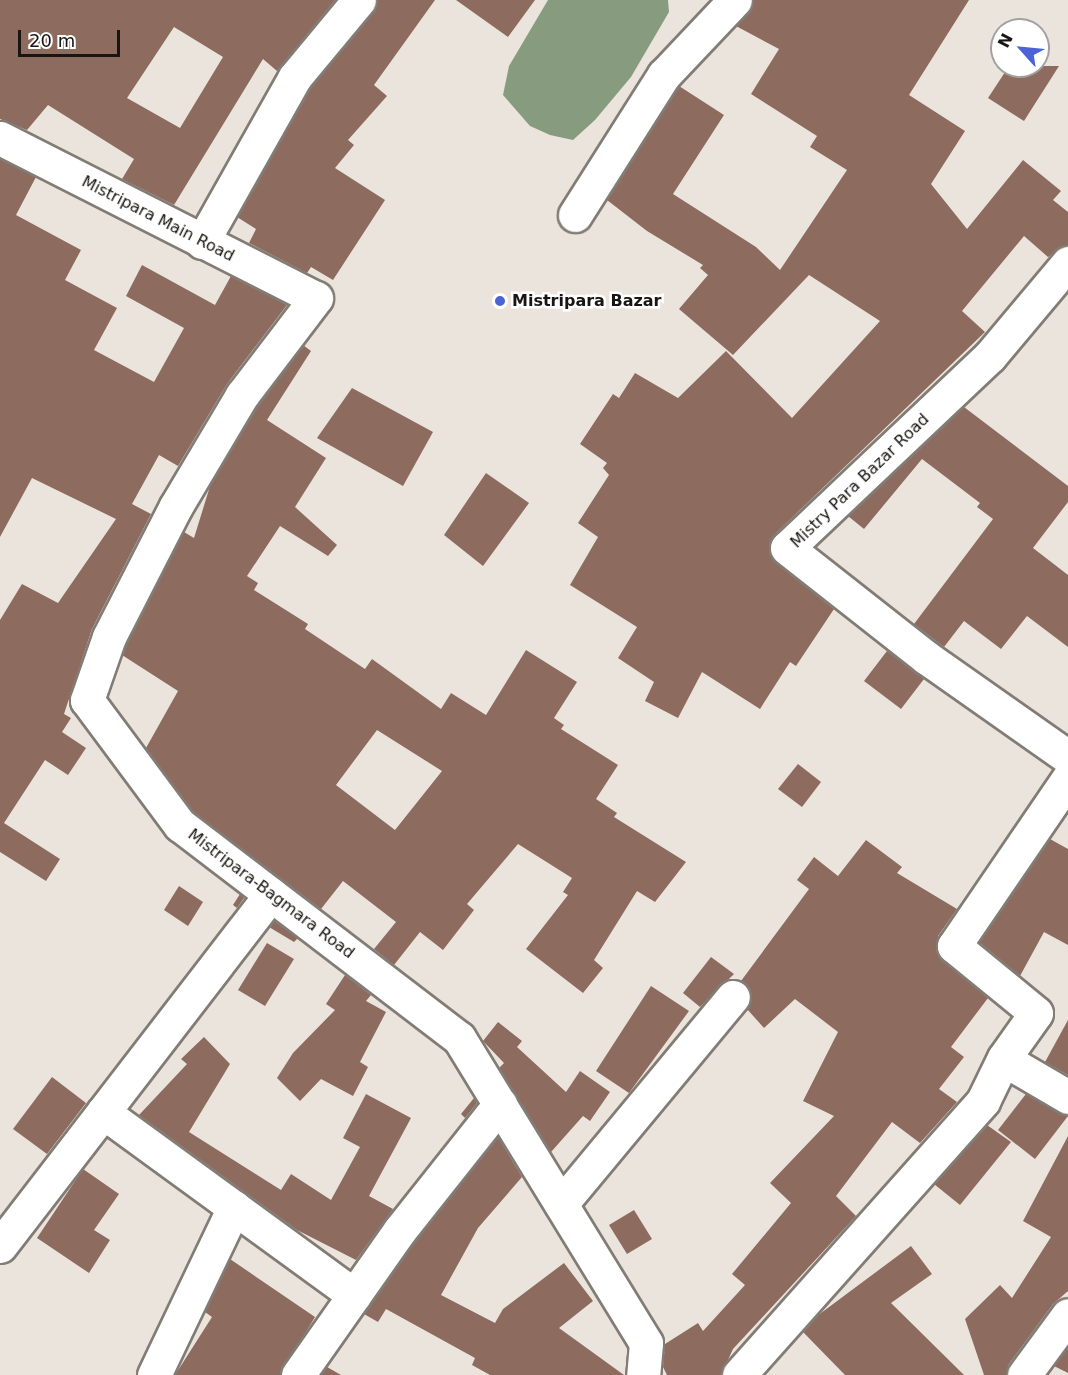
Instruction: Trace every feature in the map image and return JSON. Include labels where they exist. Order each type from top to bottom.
[{"type":"street","points":[[202,242],[295,77],[359,0]]},
{"type":"street","points":[[575,215],[664,75],[735,0]]},
{"type":"street","name":"Mistripara Main Road","points":[[0,138],[316,298]]},
{"type":"street","name":"Mistry Para Bazar Road","points":[[1068,263],[990,356],[787,548],[927,658],[1068,757]]},
{"type":"street","name":"Mistripara-Bagmara Road","points":[[316,298],[242,395],[176,506],[109,637],[87,700],[180,825],[459,1038],[646,1343],[644,1375]]},
{"type":"street","points":[[739,1375],[983,1101],[1005,1060],[1036,1013],[954,946],[1068,779]]},
{"type":"street","points":[[0,1246],[271,894]]},
{"type":"street","points":[[561,1204],[733,997]]},
{"type":"street","points":[[1005,1060],[1068,1097]]},
{"type":"street","points":[[298,1375],[400,1230],[500,1104]]},
{"type":"street","points":[[103,1112],[354,1295]]},
{"type":"street","points":[[154,1375],[234,1207]]},
{"type":"street","points":[[1024,1375],[1068,1315]]},
{"type":"shaded area","points":[[548,0],[668,0],[669,12],[631,77],[595,120],[573,140],[550,135],[530,126],[503,95],[509,66]]},
{"type":"building","points":[[0,0],[335,0],[277,71],[263,59],[174,205],[122,179],[134,159],[48,105],[27,130],[0,119]],"holes":[[[174,27],[223,57],[180,128],[127,98]]]},
{"type":"building","points":[[377,0],[435,0],[374,85],[387,96],[348,140],[354,145],[335,168],[385,200],[333,280],[311,267],[307,273],[249,243],[256,229],[237,217],[310,88],[373,12]]},
{"type":"building","points":[[456,0],[535,0],[508,37]]},
{"type":"building","points":[[753,0],[969,0],[909,95],[965,131],[931,184],[967,229],[1023,160],[1061,191],[1053,200],[1068,212],[1068,245],[1048,257],[1024,236],[962,311],[985,332],[774,535],[769,544],[775,562],[834,609],[796,666],[790,662],[760,709],[702,672],[678,718],[645,701],[654,682],[618,658],[637,627],[570,585],[598,537],[578,523],[609,475],[603,468],[607,463],[580,444],[613,394],[619,398],[635,373],[678,398],[726,351],[792,418],[880,321],[809,275],[733,355],[679,309],[708,275],[700,268],[703,265],[647,231],[607,200],[679,86],[724,115],[673,194],[756,247],[780,270],[847,170],[810,147],[817,136],[751,94],[779,49],[736,26],[749,12]]},
{"type":"building","points":[[1050,66],[1059,66],[1024,121],[988,98],[1001,78],[1050,78]]},
{"type":"building","points":[[0,159],[36,177],[16,215],[81,250],[65,280],[117,308],[94,350],[154,382],[184,328],[126,296],[142,265],[215,305],[231,276],[287,305],[227,384],[178,466],[159,455],[132,504],[151,514],[92,629],[64,714],[71,718],[62,732],[86,748],[68,775],[45,760],[4,823],[60,859],[46,881],[0,852],[0,620],[22,584],[58,603],[116,519],[32,478],[0,537]]},
{"type":"building","points":[[303,345],[311,351],[267,420],[326,458],[295,507],[337,545],[328,556],[280,526],[247,576],[258,583],[254,590],[308,624],[305,629],[365,669],[372,659],[441,709],[451,693],[486,715],[526,650],[577,682],[554,718],[564,725],[561,729],[618,765],[596,799],[617,813],[614,817],[686,862],[655,902],[637,891],[594,960],[603,968],[583,993],[526,949],[568,895],[563,892],[572,878],[518,844],[467,904],[474,910],[443,950],[420,932],[394,965],[374,949],[396,922],[343,881],[321,909],[193,812],[146,748],[178,691],[122,655],[184,532],[194,538],[211,483],[258,406]],"holes":[[[377,730],[442,771],[395,830],[336,785]]]},
{"type":"building","points":[[352,388],[433,432],[403,486],[317,438]]},
{"type":"building","points":[[964,407],[1068,486],[1068,502],[1033,548],[1068,575],[1068,647],[1027,616],[1001,649],[964,621],[944,647],[914,624],[993,519],[977,507],[980,503],[922,459],[864,529],[848,516]]},
{"type":"building","points":[[486,473],[529,503],[483,566],[444,535]]},
{"type":"building","points":[[887,651],[924,679],[901,709],[864,681]]},
{"type":"building","points":[[798,764],[821,782],[802,807],[778,789]]},
{"type":"building","points":[[1050,839],[1068,849],[1068,945],[1044,932],[1020,976],[979,942]]},
{"type":"building","points":[[866,840],[902,867],[897,873],[957,909],[938,936],[937,953],[988,998],[951,1047],[964,1057],[939,1089],[957,1102],[920,1143],[892,1122],[836,1196],[856,1216],[733,1349],[721,1375],[667,1375],[663,1367],[665,1344],[698,1323],[703,1331],[745,1285],[732,1274],[791,1203],[770,1183],[834,1116],[803,1101],[838,1032],[795,999],[764,1028],[747,1009],[751,991],[741,981],[809,889],[797,880],[814,857],[838,876]]},
{"type":"building","points":[[179,886],[203,902],[188,926],[164,910]]},
{"type":"building","points":[[240,894],[244,898],[237,908],[233,905]]},
{"type":"building","points":[[274,921],[298,938],[294,942],[269,927]]},
{"type":"building","points":[[267,943],[294,959],[265,1006],[238,990]]},
{"type":"building","points":[[711,957],[734,974],[700,1007],[683,993]]},
{"type":"building","points":[[345,975],[371,995],[366,1001],[386,1012],[360,1062],[368,1067],[353,1096],[321,1079],[300,1101],[277,1078],[293,1053],[335,1010],[326,1004]]},
{"type":"building","points":[[651,986],[689,1011],[629,1093],[596,1071]]},
{"type":"building","points":[[1068,1020],[1068,1075],[1045,1062]]},
{"type":"building","points":[[498,1022],[522,1041],[517,1047],[566,1092],[580,1071],[610,1092],[590,1121],[583,1116],[551,1152],[499,1068],[504,1063],[483,1041]]},
{"type":"building","points":[[204,1037],[230,1064],[189,1132],[281,1190],[291,1174],[331,1200],[360,1147],[343,1138],[366,1094],[411,1118],[369,1196],[393,1209],[356,1260],[297,1230],[139,1115],[187,1064],[181,1059]]},
{"type":"building","points":[[52,1077],[86,1103],[47,1154],[13,1129]]},
{"type":"building","points":[[1026,1094],[1068,1116],[1035,1159],[998,1130]]},
{"type":"building","points":[[474,1098],[477,1103],[465,1118],[461,1114]]},
{"type":"building","points":[[987,1125],[1011,1142],[960,1205],[934,1184]]},
{"type":"building","points":[[1068,1136],[1068,1291],[1053,1304],[1009,1364],[1006,1375],[984,1375],[965,1319],[1000,1285],[1012,1298],[1051,1237],[1023,1221]]},
{"type":"building","points":[[498,1137],[522,1177],[478,1228],[441,1295],[495,1323],[503,1309],[564,1263],[593,1301],[559,1328],[624,1375],[490,1375],[472,1365],[475,1358],[386,1309],[378,1322],[364,1314],[415,1241]]},
{"type":"building","points":[[83,1169],[119,1194],[94,1230],[110,1240],[89,1273],[37,1238]]},
{"type":"building","points":[[634,1210],[652,1239],[627,1254],[609,1225]]},
{"type":"building","points":[[911,1246],[932,1274],[891,1303],[964,1375],[845,1375],[803,1332],[817,1316]]},
{"type":"building","points":[[230,1259],[315,1317],[280,1375],[175,1375],[212,1317],[205,1312]]},
{"type":"building","points":[[1068,1347],[1068,1373],[1054,1366]]},
{"type":"building","points":[[327,1367],[341,1375],[321,1375]]},
{"type":"place","name":"Mistripara Bazar","points":[[500,301]]}]
